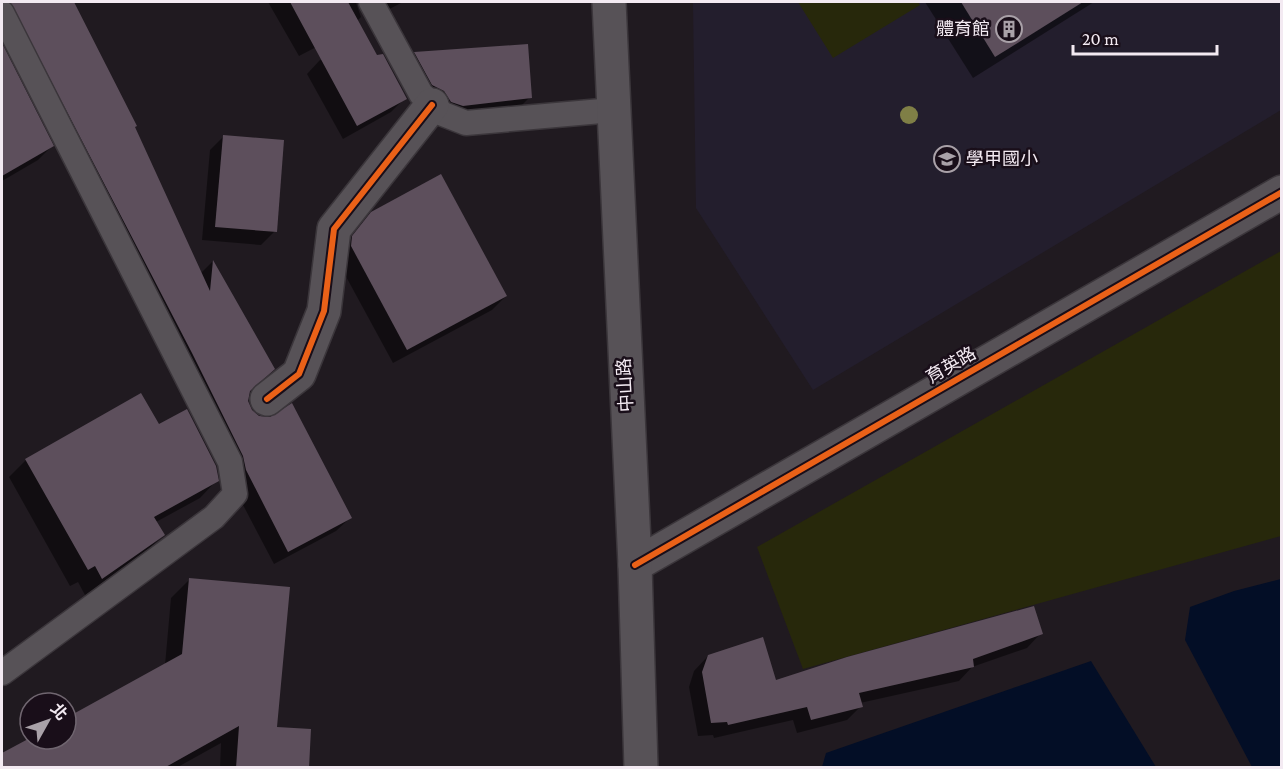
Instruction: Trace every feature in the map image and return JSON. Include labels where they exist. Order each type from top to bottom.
[{"type":"street","name":"中山路","points":[[609,2],[635,565],[641,768]]},
{"type":"street","points":[[267,399],[300,374],[324,311],[334,229],[432,105]]},
{"type":"street","name":"育英路","points":[[635,565],[1281,192]]},
{"type":"lane","points":[[370,2],[421,94],[442,114],[466,123],[613,110]]},
{"type":"lane","points":[[2,14],[230,462],[235,494],[214,517],[2,674]]},
{"type":"shaded area","name":"學甲國小","points":[[693,2],[1281,2],[1281,110],[813,390],[696,208]]},
{"type":"green space","points":[[798,2],[918,2],[920,5],[833,58]]},
{"type":"green space","points":[[1281,251],[1281,536],[803,669],[757,547]]},
{"type":"water","points":[[1281,579],[1281,767],[1252,767],[1185,640],[1190,607],[1234,591]]},
{"type":"water","points":[[1091,661],[1156,767],[822,767],[826,753]]},
{"type":"building","points":[[10,2],[74,2],[137,126],[135,127],[210,291],[213,260],[275,369],[250,391],[248,401],[252,410],[259,416],[270,417],[292,403],[352,518],[288,552],[246,470],[243,456],[192,353]]},
{"type":"building","points":[[290,2],[348,2],[377,55],[383,54],[407,99],[357,126]]},
{"type":"building","name":"體育館","points":[[961,2],[1083,2],[995,57]]},
{"type":"building","points":[[2,43],[54,146],[2,176]]},
{"type":"building","points":[[528,44],[532,98],[463,106],[451,102],[444,91],[432,85],[414,52]]},
{"type":"building","points":[[223,135],[284,140],[277,232],[215,227]]},
{"type":"building","points":[[441,174],[507,296],[407,350],[351,246],[352,236],[371,212]]},
{"type":"building","points":[[141,393],[159,424],[187,409],[216,466],[219,481],[154,517],[165,535],[102,579],[95,566],[88,570],[25,459]]},
{"type":"building","points":[[189,578],[290,587],[277,727],[311,729],[309,768],[236,768],[239,726],[164,768],[2,768],[2,753],[18,744],[18,751],[78,751],[78,711],[182,654]]},
{"type":"building","points":[[1034,606],[1043,634],[973,659],[974,667],[859,693],[863,707],[811,720],[807,707],[728,725],[727,722],[711,723],[702,672],[708,655],[763,637],[776,680],[847,657]]},
{"type":"cycle path","points":[[267,399],[299,374],[324,311],[334,229],[432,105]]},
{"type":"cycle path","points":[[635,565],[1282,192]]},
{"type":"place","name":"體育館","points":[[1009,29]]},
{"type":"place","name":"學甲國小","points":[[947,159]]}]
